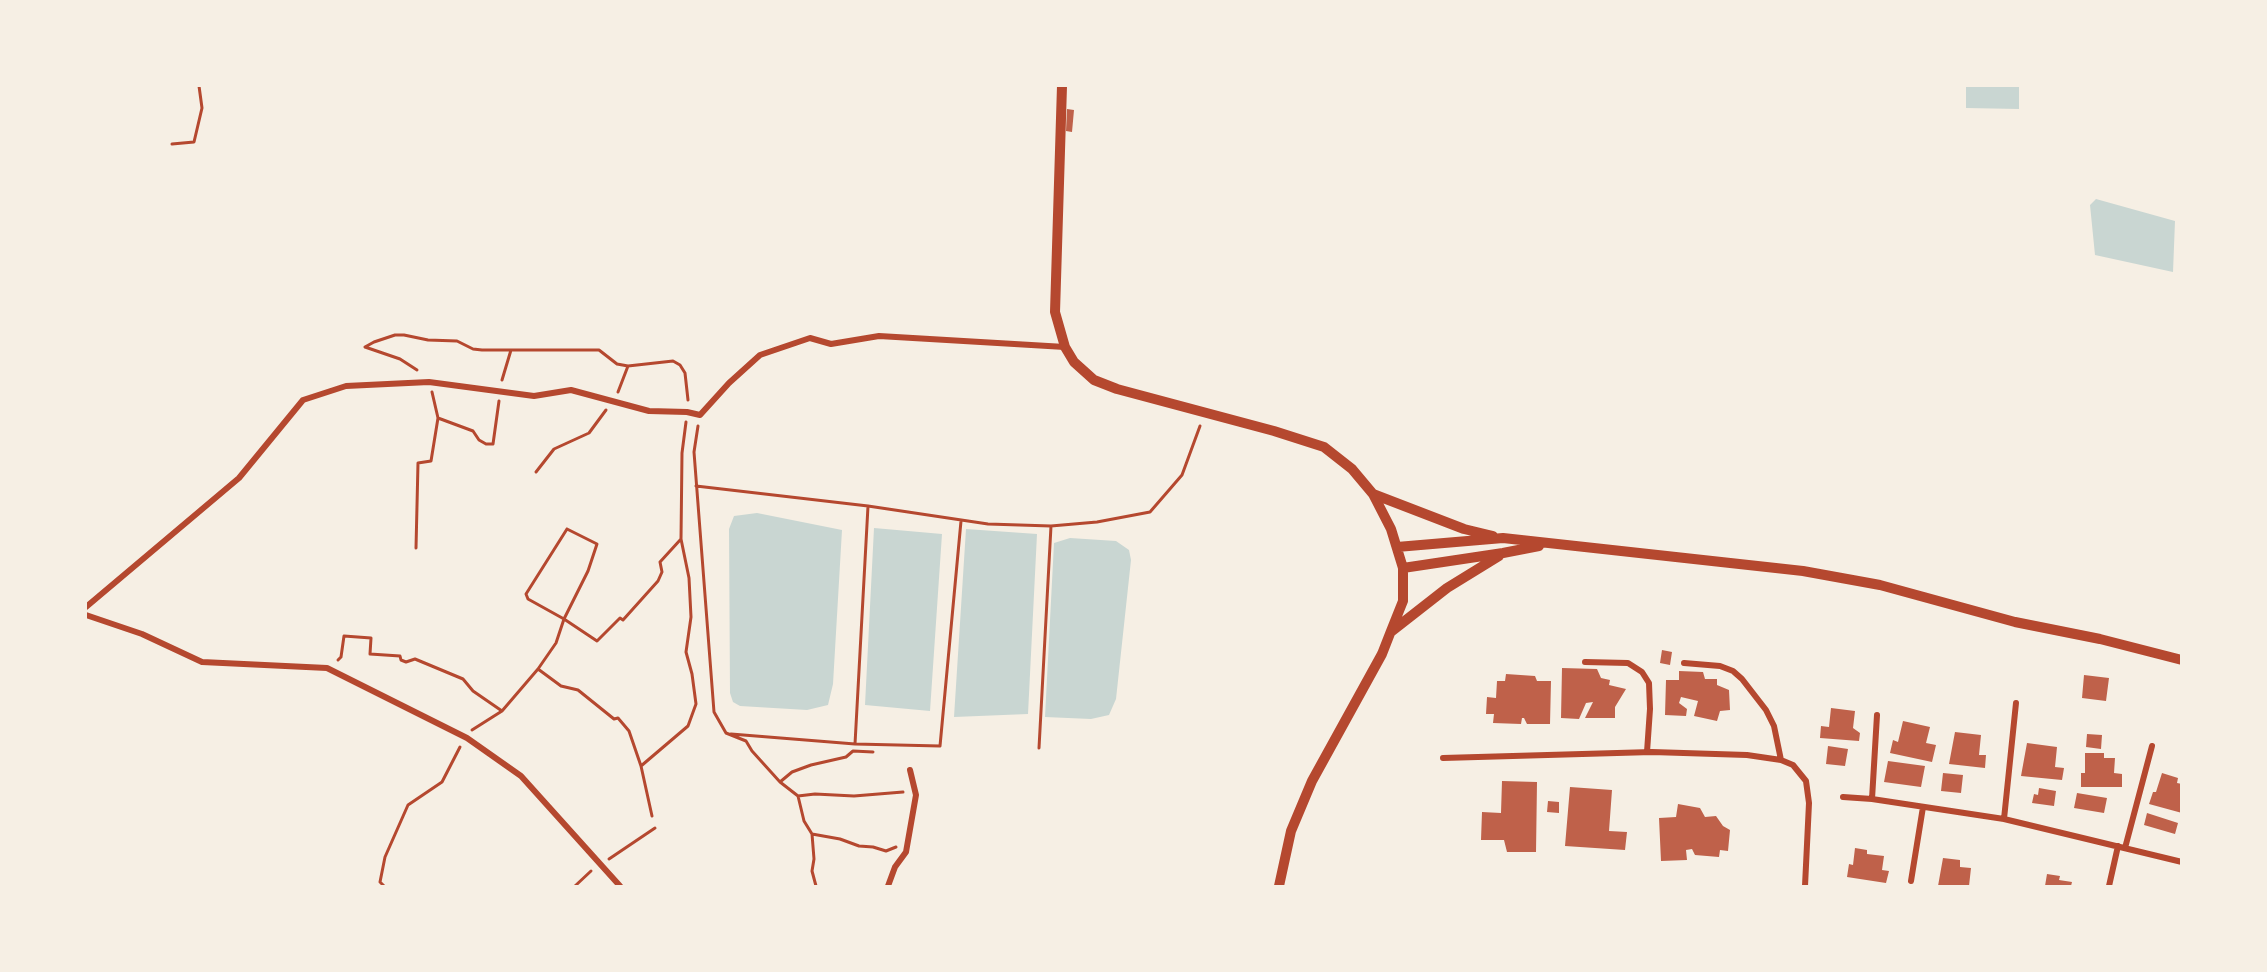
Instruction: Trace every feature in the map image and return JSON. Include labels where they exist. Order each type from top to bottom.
[{"type":"street","points":[[1062,86],[1055,312],[1065,347],[1074,362],[1094,380],[1117,389],[1274,431],[1324,447],[1352,469],[1373,494],[1391,529],[1403,568],[1403,601],[1382,654],[1308,791],[1291,831],[1278,886]]},
{"type":"street","points":[[86,607],[239,478],[303,400],[346,386],[429,382],[534,396],[571,390],[648,411],[687,412],[700,415],[729,383],[760,355],[810,338],[831,344],[879,336],[1065,347]]},
{"type":"street","points":[[1373,494],[1464,529],[1503,538],[1803,571],[1880,585],[2015,622],[2100,639],[2181,660]]},
{"type":"street","points":[[1397,547],[1503,538]]},
{"type":"street","points":[[1403,568],[1503,554],[1548,544]]},
{"type":"street","points":[[1391,631],[1447,588],[1503,554]]},
{"type":"street","points":[[86,615],[142,634],[202,662],[327,668],[467,738],[521,776],[620,886]]},
{"type":"street","points":[[1585,662],[1628,663],[1646,676],[1649,683],[1650,710],[1647,752]]},
{"type":"street","points":[[1684,663],[1720,666],[1733,671],[1742,679],[1766,710],[1774,726],[1781,760]]},
{"type":"street","points":[[2004,819],[2016,703]]},
{"type":"street","points":[[1872,799],[1877,716]]},
{"type":"street","points":[[2125,848],[2152,746]]},
{"type":"street","points":[[1443,758],[1647,752],[1747,755],[1781,760],[1793,765],[1806,781],[1809,803],[1805,886]]},
{"type":"street","points":[[888,886],[895,867],[906,852],[916,795],[910,770]]},
{"type":"street","points":[[1843,797],[1872,799],[2004,819],[2181,862]]},
{"type":"street","points":[[1911,880],[1923,807]]},
{"type":"street","points":[[2109,886],[2118,846]]},
{"type":"path","points":[[172,144],[194,142],[202,108],[199,86]]},
{"type":"path","points":[[365,347],[395,335],[457,341],[472,349],[482,350],[599,350],[617,364],[628,366],[673,361],[680,365],[685,373],[687,412],[682,453],[681,540],[689,578],[687,652],[696,704],[688,726],[641,766]]},
{"type":"path","points":[[536,472],[554,449],[589,433],[613,400],[628,366]]},
{"type":"path","points":[[696,486],[868,506],[988,524],[1051,526],[1097,522],[1150,512],[1182,475],[1204,414]]},
{"type":"path","points":[[700,415],[694,452],[714,712],[726,733],[746,741],[780,782],[798,796],[804,821],[812,834],[814,859],[812,871],[816,886]]},
{"type":"path","points":[[416,548],[418,463],[431,461],[438,418],[473,431],[479,440],[486,444],[493,444]]},
{"type":"path","points":[[855,744],[868,506]]},
{"type":"path","points":[[726,733],[855,744],[940,746],[961,521]]},
{"type":"path","points":[[1039,748],[1051,526]]},
{"type":"path","points":[[567,529],[597,544],[583,582],[564,620],[528,599],[525,594],[567,529]]},
{"type":"path","points":[[597,641],[620,618],[623,620],[658,581],[662,572],[660,562],[681,540]]},
{"type":"path","points":[[327,668],[341,657],[344,636],[371,638],[370,654],[400,656],[401,660],[406,662],[415,658],[463,679],[473,691],[502,711]]},
{"type":"path","points":[[538,669],[561,686],[578,690],[614,719],[618,717],[629,731],[641,766],[652,816]]},
{"type":"path","points":[[780,782],[792,772],[846,757],[853,751],[873,752]]},
{"type":"path","points":[[798,796],[894,794],[915,789]]},
{"type":"path","points":[[575,886],[600,864],[655,828]]},
{"type":"path","points":[[812,834],[886,851],[896,846],[895,867]]},
{"type":"shaded area","points":[[1966,86],[2019,86],[2019,109],[1966,108]]},
{"type":"shaded area","points":[[2096,199],[2175,221],[2173,272],[2095,255],[2090,205]]},
{"type":"shaded area","points":[[757,513],[842,530],[833,684],[828,705],[807,710],[740,706],[733,702],[730,693],[729,529],[734,516]]},
{"type":"shaded area","points":[[874,528],[942,534],[930,711],[865,705]]},
{"type":"shaded area","points":[[966,529],[1037,534],[1028,714],[954,717]]},
{"type":"shaded area","points":[[1070,538],[1116,541],[1129,550],[1131,560],[1116,699],[1109,715],[1091,719],[1045,717],[1054,543]]},
{"type":"building","points":[[1067,109],[1074,110],[1072,132],[1066,131]]},
{"type":"building","points":[[1662,650],[1672,652],[1670,665],[1660,663]]},
{"type":"building","points":[[1562,668],[1597,669],[1601,678],[1610,680],[1609,685],[1626,689],[1615,707],[1615,718],[1585,718],[1593,702],[1586,703],[1579,719],[1561,718]]},
{"type":"building","points":[[1679,671],[1703,672],[1705,679],[1717,679],[1717,685],[1729,690],[1730,710],[1720,711],[1717,721],[1694,716],[1698,701],[1681,697],[1679,703],[1687,709],[1686,716],[1665,715],[1666,680],[1679,680]]},
{"type":"building","points":[[1506,674],[1535,676],[1537,681],[1551,681],[1550,724],[1527,724],[1524,718],[1521,724],[1493,723],[1494,714],[1486,714],[1487,697],[1496,698],[1497,681],[1505,681]]},
{"type":"building","points":[[2084,675],[2109,678],[2106,701],[2082,698]]},
{"type":"building","points":[[1831,708],[1855,711],[1853,728],[1860,733],[1859,741],[1820,738],[1821,726],[1829,727]]},
{"type":"building","points":[[1903,721],[1930,727],[1926,743],[1936,745],[1932,762],[1890,753],[1893,740],[1898,742]]},
{"type":"building","points":[[1955,732],[1981,735],[1979,755],[1986,755],[1985,768],[1949,764]]},
{"type":"building","points":[[2087,734],[2102,735],[2101,749],[2086,747]]},
{"type":"building","points":[[2027,743],[2057,747],[2055,767],[2064,768],[2062,780],[2021,776]]},
{"type":"building","points":[[1828,746],[1848,749],[1845,766],[1826,764]]},
{"type":"building","points":[[2085,753],[2104,753],[2104,758],[2115,758],[2114,773],[2122,774],[2122,787],[2081,787],[2081,773],[2085,773]]},
{"type":"building","points":[[1888,761],[1925,766],[1921,787],[1884,782]]},
{"type":"building","points":[[1943,773],[1963,775],[1961,793],[1941,791]]},
{"type":"building","points":[[2162,773],[2178,778],[2177,783],[2182,784],[2182,813],[2149,804],[2153,792],[2156,792]]},
{"type":"building","points":[[1502,781],[1537,782],[1536,852],[1507,852],[1504,840],[1481,840],[1482,812],[1501,813]]},
{"type":"building","points":[[1570,787],[1612,790],[1609,831],[1627,832],[1625,850],[1565,846]]},
{"type":"building","points":[[2039,788],[2056,791],[2054,806],[2032,803],[2034,794],[2038,795]]},
{"type":"building","points":[[2077,793],[2107,798],[2104,813],[2074,808]]},
{"type":"building","points":[[1548,801],[1559,802],[1559,813],[1547,812]]},
{"type":"building","points":[[1678,804],[1700,808],[1705,817],[1716,816],[1723,826],[1730,830],[1728,851],[1720,850],[1719,857],[1695,855],[1692,849],[1686,850],[1687,860],[1661,861],[1659,818],[1676,817]]},
{"type":"building","points":[[2147,813],[2178,823],[2175,834],[2144,825]]},
{"type":"building","points":[[1855,848],[1867,850],[1867,854],[1884,856],[1882,870],[1889,871],[1886,883],[1847,877],[1849,864],[1853,865]]},
{"type":"building","points":[[1943,858],[1960,860],[1960,867],[1971,868],[1969,886],[1938,886]]},
{"type":"building","points":[[2047,874],[2060,876],[2059,880],[2072,882],[2071,886],[2045,886]]}]
